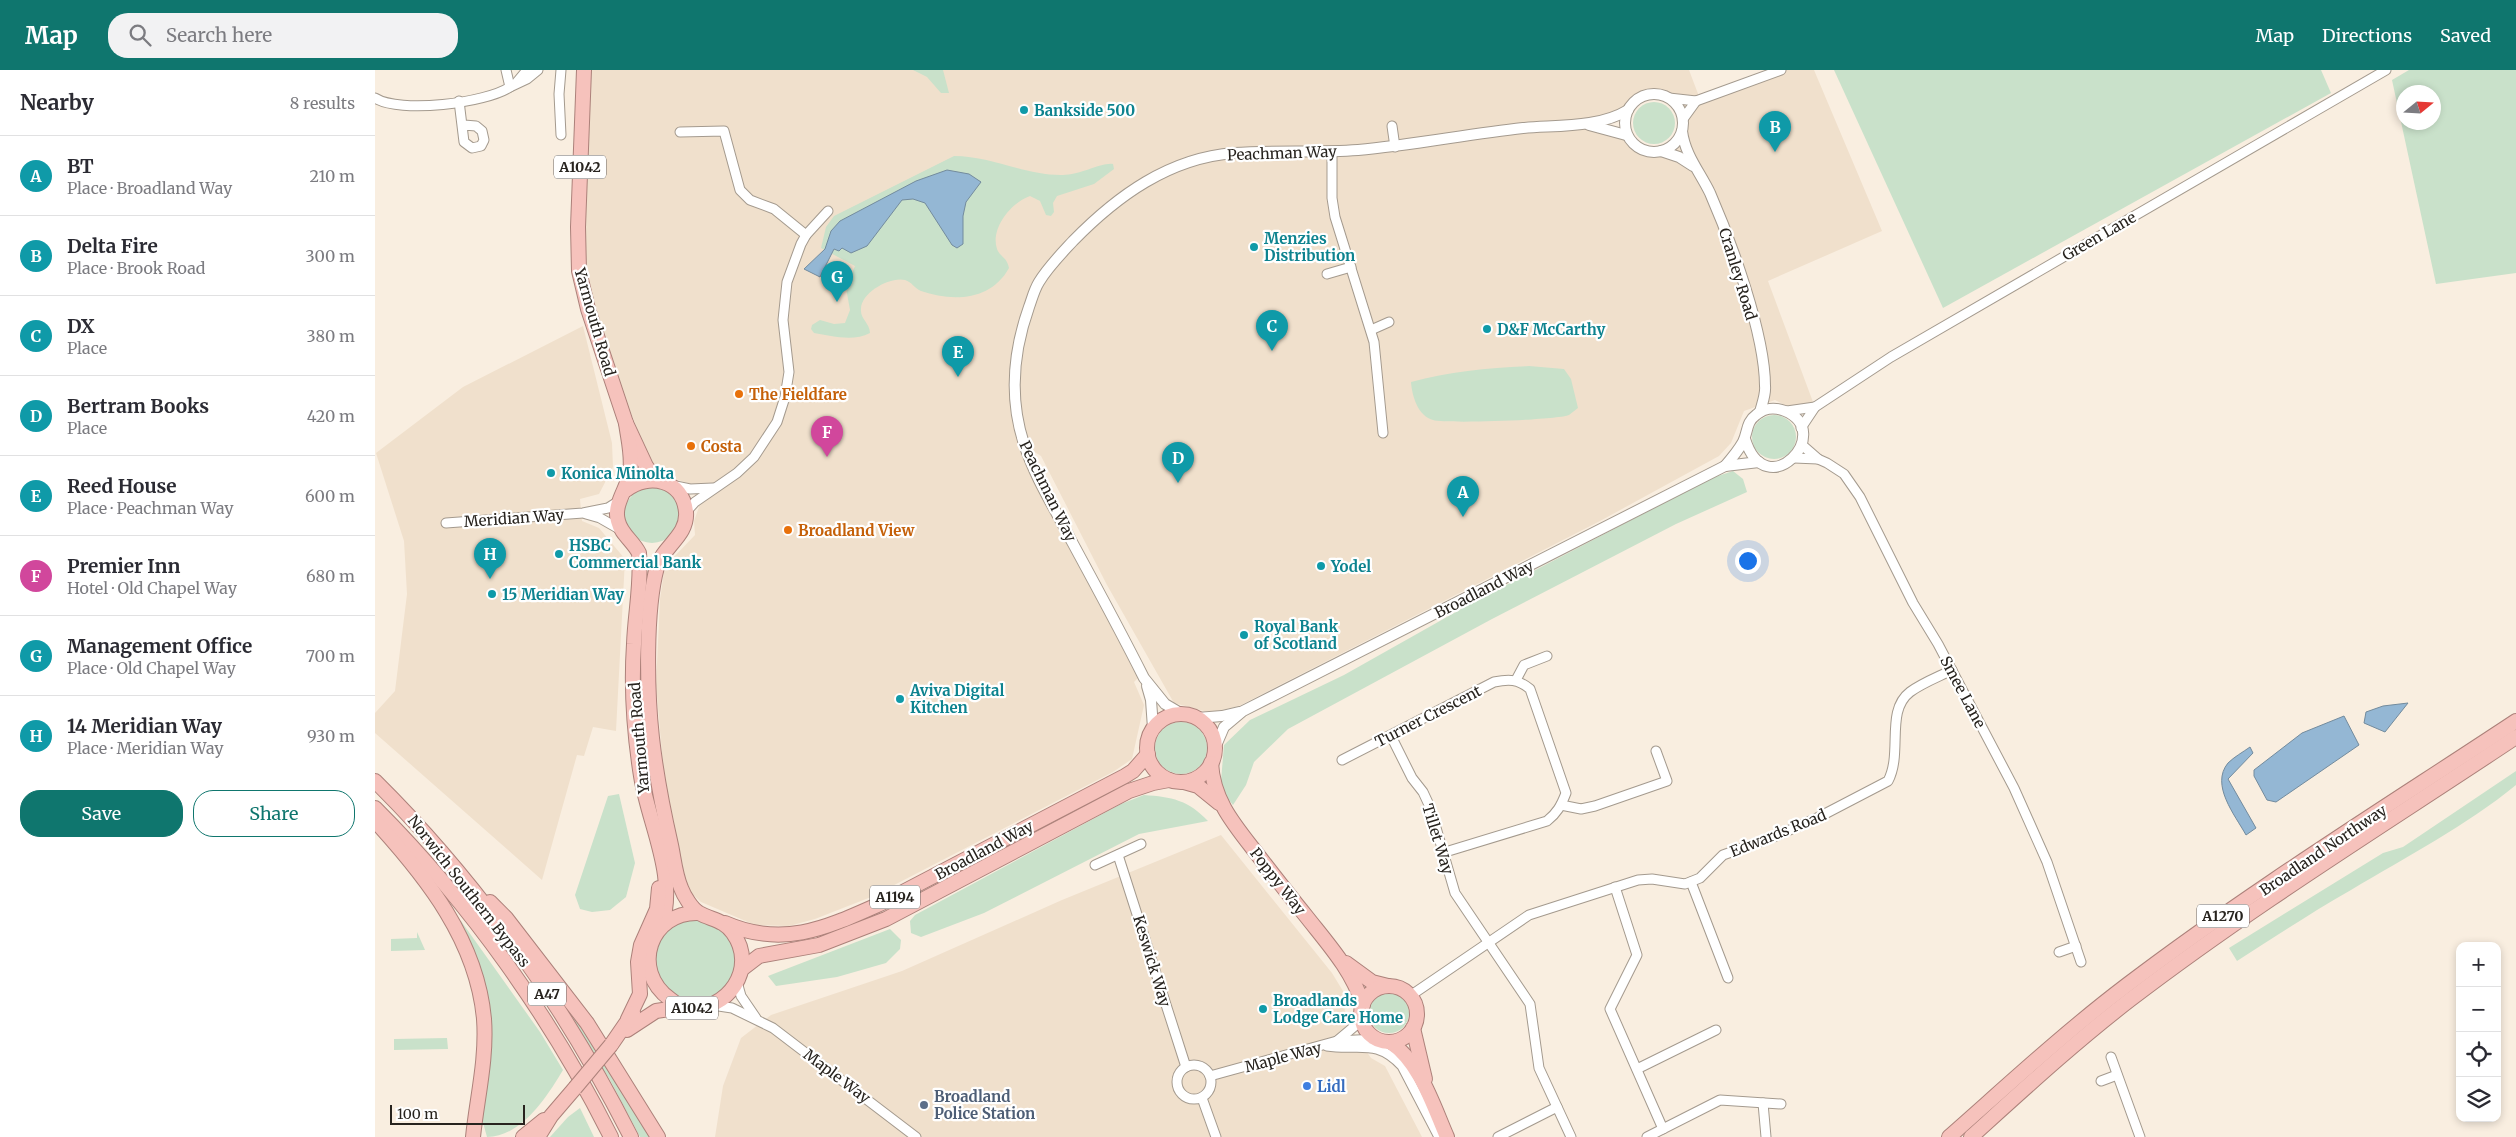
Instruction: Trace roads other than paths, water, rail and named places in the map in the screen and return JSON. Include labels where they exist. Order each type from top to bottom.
[{"type":"highway","name":"Yarmouth Road","points":[[584,70],[577,262],[588,309],[626,423],[646,466],[655,479]]},
{"type":"highway","name":"Yarmouth Road","points":[[621,530],[617,520],[631,471],[626,423]]},
{"type":"highway","points":[[623,495],[640,482],[655,479],[669,485],[679,494],[686,512]]},
{"type":"highway","name":"Yarmouth Road","points":[[686,512],[681,533],[663,554],[657,568],[652,605],[649,671],[652,735],[662,804],[677,877],[686,898],[699,913]]},
{"type":"highway","points":[[621,530],[635,545],[653,550],[670,546]]},
{"type":"highway","name":"Yarmouth Road","points":[[538,1136],[551,1116],[617,1038],[628,1019],[646,999],[652,978],[649,968],[649,950],[661,928],[667,910],[666,884],[659,849],[646,806],[634,718],[633,667],[639,568],[639,553],[635,545]]},
{"type":"highway","points":[[1182,714],[1197,718],[1211,732],[1215,748],[1211,763],[1198,777],[1184,782],[1169,780],[1155,769],[1147,754],[1148,740],[1153,728],[1165,717],[1182,714]]},
{"type":"highway","name":"Broadland Northway","points":[[1949,1137],[2088,1015],[2129,984],[2232,910],[2516,721]]},
{"type":"highway","name":"Broadland Northway","points":[[1971,1137],[2080,1039],[2132,998],[2231,928],[2516,737]]},
{"type":"highway","name":"Broadland Way","points":[[725,923],[756,934],[782,936],[806,932],[851,917],[899,894],[1125,776],[1133,771],[1147,754]]},
{"type":"highway","name":"Poppy Way","points":[[1211,763],[1212,780],[1219,802],[1241,834],[1340,958],[1357,985],[1363,1005]]},
{"type":"highway","name":"Broadland Way","points":[[740,975],[759,956],[819,945],[870,926],[1129,792],[1153,783],[1169,780]]},
{"type":"highway","name":"Norwich Southern Bypass","points":[[375,781],[402,808],[448,861],[515,947],[549,996],[600,1078],[631,1137]]},
{"type":"highway","name":"Poppy Way","points":[[1184,782],[1198,786],[1219,802]]},
{"type":"highway","points":[[628,1019],[640,994],[638,962],[641,945],[657,909],[659,897],[656,865],[649,836],[646,806]]},
{"type":"highway","name":"Norwich Southern Bypass","points":[[375,808],[443,882],[497,950],[560,1046],[611,1137]]},
{"type":"highway","points":[[375,821],[412,864],[445,910],[466,949],[475,976],[482,1006],[484,1038],[482,1075],[474,1134]]},
{"type":"highway","name":"A47","points":[[448,861],[506,918],[563,990],[587,1023],[658,1137]]},
{"type":"highway","name":"Yarmouth Road","points":[[661,928],[676,915],[699,913],[725,923]]},
{"type":"highway","points":[[725,923],[739,944],[740,975]]},
{"type":"highway","name":"Poppy Way","points":[[1340,958],[1372,982],[1388,986]]},
{"type":"highway","name":"Yarmouth Road","points":[[617,1038],[648,1015],[663,1009],[696,1008],[711,1005],[731,992],[740,975]]},
{"type":"highway","name":"A1042","points":[[652,978],[663,994],[683,1007]]},
{"type":"highway","points":[[1426,1090],[1413,1028],[1417,1011],[1410,996],[1404,990],[1388,986],[1372,991],[1363,1005],[1362,1020],[1365,1027],[1376,1039],[1390,1042],[1408,1058],[1426,1090],[1447,1137]]},
{"type":"highway","points":[[1390,1042],[1407,1035],[1413,1028]]},
{"type":"highway","name":"Yarmouth Road","points":[[523,1137],[551,1116]]},
{"type":"street","points":[[506,70],[514,84]]},
{"type":"street","points":[[375,98],[384,104],[414,107],[473,99],[501,93],[514,84],[527,70]]},
{"type":"street","points":[[514,84],[527,80],[538,70]]},
{"type":"street","points":[[561,70],[559,94],[561,135]]},
{"type":"street","points":[[1669,98],[1696,100],[1781,70]]},
{"type":"street","name":"Green Lane","points":[[1801,428],[1815,407],[1900,352],[2386,70]]},
{"type":"street","name":"Peachman Way","points":[[1182,714],[1165,704],[1145,678],[1050,501],[1024,445],[1016,411],[1013,375],[1017,345],[1037,284],[1060,254],[1113,204],[1150,178],[1178,166],[1211,156],[1250,152],[1332,152],[1395,147],[1521,128],[1614,118],[1628,110],[1642,96],[1653,94],[1669,98]]},
{"type":"street","points":[[1661,151],[1677,141],[1682,132],[1683,119],[1678,107],[1669,98]]},
{"type":"street","points":[[1683,119],[1696,100]]},
{"type":"street","points":[[459,101],[464,124]]},
{"type":"street","points":[[1626,135],[1625,123],[1628,110]]},
{"type":"street","name":"Peachman Way","points":[[1581,123],[1599,126],[1626,135],[1642,149],[1661,151]]},
{"type":"street","points":[[1392,126],[1395,147]]},
{"type":"street","points":[[680,132],[724,131],[740,190],[750,200],[774,209],[806,235]]},
{"type":"street","name":"Cranley Road","points":[[1682,132],[1685,147],[1710,194],[1733,255],[1758,341],[1766,388],[1760,412]]},
{"type":"street","name":"Cranley Road","points":[[1661,151],[1679,157],[1694,167]]},
{"type":"street","points":[[1332,152],[1335,217],[1371,330],[1377,357],[1383,434]]},
{"type":"street","points":[[686,512],[713,488],[737,473],[754,457],[777,422],[785,397],[789,372],[783,320],[785,294],[793,262],[806,235],[828,210]]},
{"type":"street","points":[[1327,274],[1351,266]]},
{"type":"street","points":[[1371,330],[1389,322]]},
{"type":"street","name":"Cranley Road","points":[[1766,388],[1783,410]]},
{"type":"street","name":"Green Lane","points":[[1783,410],[1815,407]]},
{"type":"street","points":[[1760,412],[1783,410],[1794,417],[1801,428],[1802,445],[1794,458]]},
{"type":"street","name":"Broadland Way","points":[[1725,466],[1736,454],[1745,439],[1747,426],[1760,412]]},
{"type":"street","points":[[1745,439],[1749,452],[1759,462]]},
{"type":"street","name":"Smee Lane","points":[[1802,445],[1818,459],[1843,474],[1860,497],[1913,603],[1952,670],[2014,788],[2040,845],[2081,962]]},
{"type":"street","name":"Broadland Way","points":[[1215,748],[1224,727],[1243,711],[1725,466],[1759,462],[1779,466],[1794,458]]},
{"type":"street","name":"Smee Lane","points":[[1794,458],[1818,459]]},
{"type":"street","points":[[669,485],[690,488],[713,488]]},
{"type":"street","name":"Meridian Way","points":[[445,522],[583,513],[608,508],[623,495]]},
{"type":"street","name":"Meridian Way","points":[[583,513],[600,518],[621,530]]},
{"type":"street","points":[[1442,853],[1547,821],[1557,814],[1565,793],[1530,689],[1516,680],[1524,665],[1547,656]]},
{"type":"street","name":"Edwards Road","points":[[1691,882],[1700,878],[1723,855],[1809,822],[1889,781],[1896,763],[1896,713],[1902,700],[1910,692],[1952,670]]},
{"type":"street","name":"Peachman Way","points":[[1145,678],[1151,700],[1153,728]]},
{"type":"street","name":"Turner Crescent","points":[[1342,760],[1494,682],[1516,680]]},
{"type":"street","name":"Broadland Way","points":[[1197,718],[1222,716],[1243,711]]},
{"type":"street","name":"Tillet Way","points":[[1391,736],[1412,778],[1423,792],[1455,893],[1530,1004],[1539,1068],[1571,1137]]},
{"type":"street","points":[[1561,806],[1581,809],[1595,806],[1667,781],[1656,751]]},
{"type":"street","points":[[1095,865],[1141,844]]},
{"type":"street","name":"Keswick Way","points":[[1118,855],[1186,1067]]},
{"type":"street","points":[[1410,996],[1529,915],[1638,880],[1652,879],[1685,884],[1691,882],[1728,978]]},
{"type":"street","points":[[1615,887],[1637,955],[1610,1009],[1663,1129]]},
{"type":"street","points":[[2059,952],[2076,946]]},
{"type":"street","name":"Maple Way","points":[[740,975],[741,996],[757,1018]]},
{"type":"street","name":"Maple Way","points":[[711,1005],[725,1005],[757,1018],[786,1037],[916,1137]]},
{"type":"street","name":"Maple Way","points":[[1337,1042],[1362,1020]]},
{"type":"street","points":[[1637,1069],[1717,1030]]},
{"type":"street","name":"Maple Way","points":[[1210,1076],[1337,1042],[1376,1039]]},
{"type":"street","points":[[1325,1046],[1338,1048],[1369,1046],[1382,1049],[1394,1057],[1402,1066],[1439,1137]]},
{"type":"street","points":[[2111,1057],[2140,1137]]},
{"type":"street","points":[[1186,1067],[1202,1067],[1210,1076],[1209,1090],[1201,1098],[1190,1099],[1180,1092],[1177,1087],[1178,1075],[1186,1067]]},
{"type":"street","points":[[2101,1081],[2117,1075]]},
{"type":"street","points":[[1201,1098],[1215,1137]]},
{"type":"street","points":[[1647,1137],[1720,1100],[1781,1104]]},
{"type":"street","points":[[1763,1102],[1766,1137]]},
{"type":"street","points":[[1498,1137],[1557,1108]]},
{"type":"water","points":[[947,170],[969,174],[981,182],[966,202],[963,216],[963,244],[957,248],[952,245],[925,203],[913,199],[902,200],[867,246],[851,253],[842,248],[839,251],[834,249],[820,277],[804,269],[825,249],[831,231],[840,221],[916,181]]},
{"type":"water","points":[[2408,703],[2385,732],[2364,723],[2366,712],[2383,706]]},
{"type":"water","points":[[2344,716],[2359,745],[2276,802],[2267,800],[2254,776],[2254,770],[2302,733]]},
{"type":"water","points":[[2250,747],[2253,753],[2228,779],[2256,828],[2246,835],[2226,800],[2222,781],[2223,772],[2228,763]]},
{"type":"place","name":"Bankside 500","points":[[1024,110]]},
{"type":"place","name":"Delta Fire","points":[[1775,152]]},
{"type":"place","name":"Menzies Distribution","points":[[1254,247]]},
{"type":"place","name":"Management Office","points":[[837,302]]},
{"type":"place","name":"D&F McCarthy","points":[[1487,329]]},
{"type":"place","name":"DX","points":[[1272,351]]},
{"type":"place","name":"Reed House","points":[[958,377]]},
{"type":"place","name":"The Fieldfare","points":[[739,394]]},
{"type":"place","name":"Costa","points":[[691,446]]},
{"type":"place","name":"Premier Inn","points":[[827,457]]},
{"type":"place","name":"Konica Minolta","points":[[551,473]]},
{"type":"place","name":"Bertram Books","points":[[1178,483]]},
{"type":"place","name":"BT","points":[[1463,517]]},
{"type":"place","name":"Broadland View","points":[[788,530]]},
{"type":"place","name":"HSBC Commercial Bank","points":[[559,554]]},
{"type":"place","name":"Yodel","points":[[1321,566]]},
{"type":"place","name":"14 Meridian Way","points":[[490,579]]},
{"type":"place","name":"15 Meridian Way","points":[[492,594]]},
{"type":"place","name":"Royal Bank of Scotland","points":[[1244,635]]},
{"type":"place","name":"Aviva Digital Kitchen","points":[[900,699]]},
{"type":"place","name":"Broadlands Lodge Care Home","points":[[1263,1009]]},
{"type":"place","name":"Lidl","points":[[1307,1086]]},
{"type":"place","name":"Broadland Police Station","points":[[924,1105]]}]
